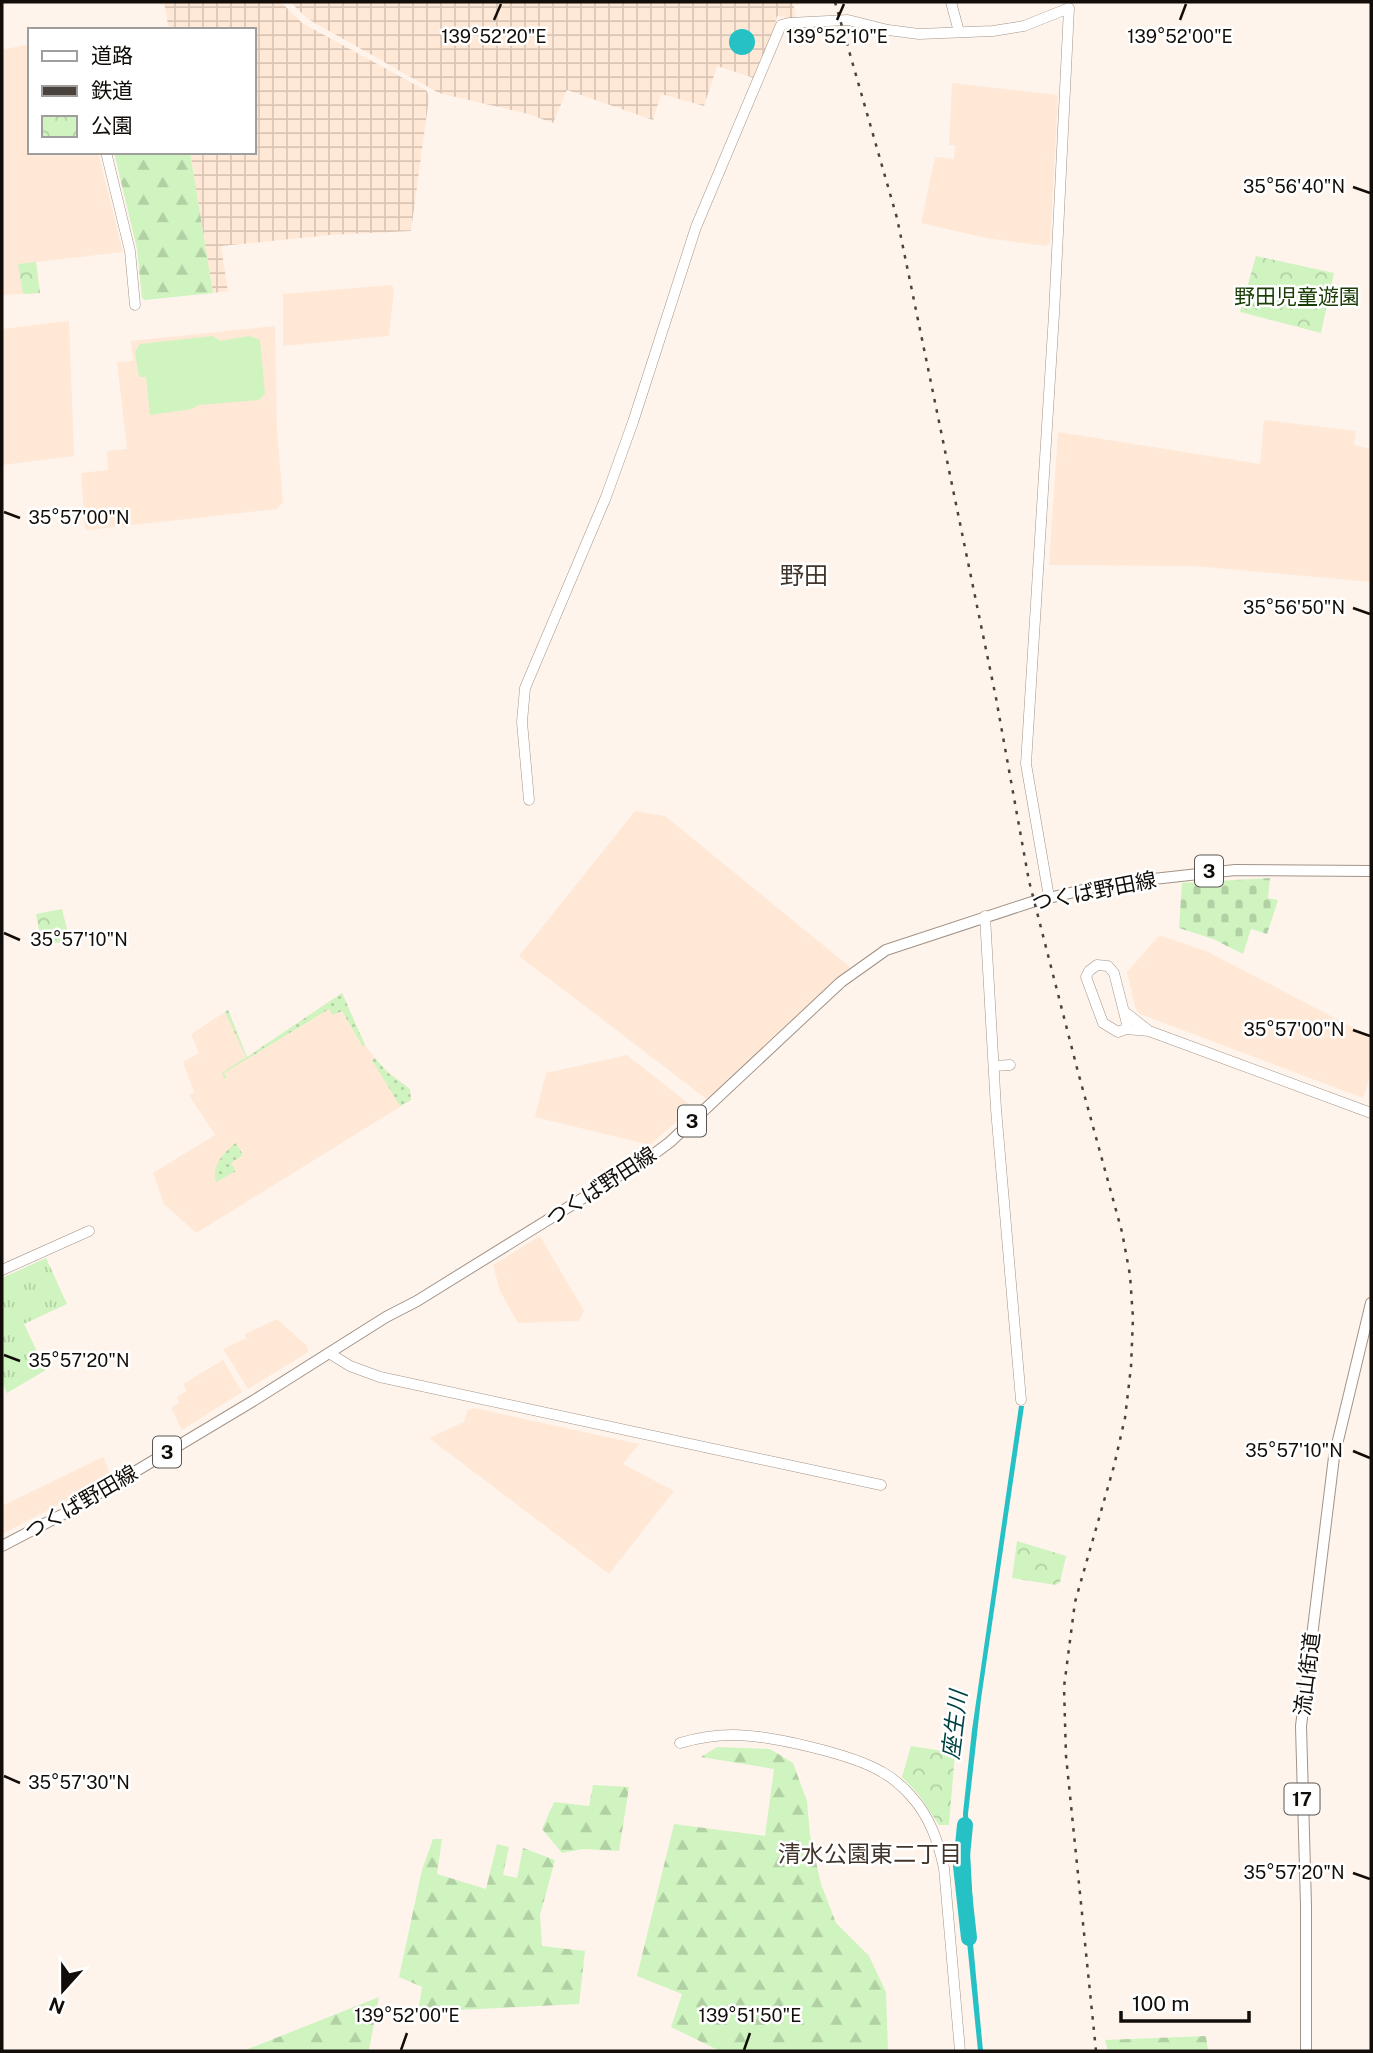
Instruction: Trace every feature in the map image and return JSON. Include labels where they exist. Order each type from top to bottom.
[{"type":"main road","name":"つくば野田線","points":[[2,1546],[71,1510],[654,1154],[841,982],[886,950],[985,916],[1049,897],[1108,884],[1206,872],[1371,871]]},
{"type":"main road","name":"流山街道","points":[[1306,2051],[1307,1905],[1300,1726],[1334,1457],[1371,1303]]},
{"type":"street","points":[[951,2],[959,32]]},
{"type":"street","points":[[529,800],[522,722],[524,688],[606,497],[696,227],[781,25],[848,20],[907,33],[993,31],[1024,26],[1069,8],[1054,314],[1026,764],[1049,897]]},
{"type":"street","points":[[106,154],[130,251],[135,305]]},
{"type":"street","points":[[985,916],[994,1066],[1021,1400]]},
{"type":"street","points":[[1125,1029],[1127,1024],[1114,973],[1108,966],[1097,965],[1089,971],[1086,978],[1103,1023],[1118,1032],[1125,1029],[1149,1031],[1371,1113]]},
{"type":"street","points":[[1124,1012],[1149,1031]]},
{"type":"street","points":[[994,1066],[1010,1065]]},
{"type":"street","points":[[2,1270],[89,1231]]},
{"type":"street","points":[[329,1353],[350,1366],[380,1377],[881,1485]]},
{"type":"street","points":[[680,1742],[732,1735],[784,1742],[859,1761],[882,1772],[911,1796],[932,1828],[944,1868],[960,2051]]},
{"type":"shaded area","points":[[164,2],[281,2],[302,23],[427,91],[429,98],[411,231],[330,235],[221,246],[228,291],[213,293],[190,154],[256,154],[256,28],[169,28]]},
{"type":"shaded area","points":[[290,2],[793,2],[796,19],[777,16],[773,33],[754,78],[717,66],[704,106],[661,94],[653,120],[567,90],[553,123],[528,114],[439,93],[308,19]]},
{"type":"shaded area","points":[[28,44],[28,154],[98,154],[123,252],[36,262],[40,293],[2,295],[2,50]]},
{"type":"shaded area","points":[[952,83],[1058,95],[1050,243],[1046,246],[986,238],[921,223],[935,157],[954,159],[955,145],[949,145]]},
{"type":"shaded area","points":[[392,285],[394,290],[389,336],[283,346],[283,294]]},
{"type":"shaded area","points":[[69,321],[74,456],[2,465],[2,329]]},
{"type":"shaded area","points":[[275,326],[277,431],[283,502],[277,509],[88,530],[85,528],[81,473],[108,470],[107,451],[127,449],[117,362],[133,361],[131,341]]},
{"type":"shaded area","points":[[1264,420],[1356,431],[1354,445],[1371,449],[1371,582],[1194,566],[1049,565],[1058,432],[1260,464]]},
{"type":"shaded area","points":[[635,811],[665,816],[850,967],[708,1100],[519,956]]},
{"type":"shaded area","points":[[1162,936],[1208,952],[1371,1037],[1371,1073],[1363,1098],[1140,1014],[1136,1010],[1127,972],[1158,937]]},
{"type":"shaded area","points":[[342,993],[365,1045],[380,1065],[410,1089],[411,1100],[195,1232],[164,1204],[153,1173],[215,1135],[189,1095],[194,1092],[183,1062],[199,1053],[191,1034],[228,1010],[247,1057]]},
{"type":"shaded area","points":[[627,1055],[693,1107],[650,1145],[535,1117],[546,1073]]},
{"type":"shaded area","points":[[540,1236],[584,1311],[579,1321],[518,1323],[500,1291],[493,1265]]},
{"type":"shaded area","points":[[277,1319],[307,1346],[308,1352],[248,1389],[223,1349],[246,1338],[245,1334]]},
{"type":"shaded area","points":[[223,1360],[242,1392],[182,1430],[171,1408],[179,1403],[177,1397],[187,1391],[183,1384]]},
{"type":"shaded area","points":[[474,1408],[639,1444],[623,1464],[674,1491],[609,1574],[429,1438],[464,1422],[467,1411]]},
{"type":"shaded area","points":[[103,1457],[110,1474],[2,1534],[2,1506]]},
{"type":"green space","points":[[114,154],[190,154],[213,293],[145,300],[142,298],[137,249]]},
{"type":"green space","name":"野田児童遊園","points":[[1256,256],[1334,273],[1321,333],[1240,312]]},
{"type":"green space","points":[[36,262],[40,293],[23,294],[18,264]]},
{"type":"green space","points":[[213,336],[220,341],[249,336],[260,340],[265,394],[259,400],[198,405],[192,409],[150,415],[146,377],[139,377],[135,352],[140,344]]},
{"type":"green space","points":[[1270,878],[1268,898],[1278,900],[1267,934],[1251,929],[1243,954],[1213,939],[1179,928],[1182,883]]},
{"type":"green space","points":[[62,909],[70,941],[42,945],[36,914]]},
{"type":"green space","points":[[342,993],[365,1045],[363,1047],[342,1011],[333,1015],[329,1009],[224,1073],[227,1078],[225,1079],[222,1073],[246,1057],[225,1012],[228,1010],[247,1057]]},
{"type":"green space","points":[[375,1058],[388,1073],[410,1089],[411,1100],[400,1106],[372,1060]]},
{"type":"green space","points":[[236,1143],[243,1155],[231,1163],[236,1171],[216,1182],[217,1165]]},
{"type":"green space","points":[[46,1258],[67,1304],[24,1324],[46,1370],[7,1393],[2,1382],[2,1278]]},
{"type":"green space","points":[[1017,1541],[1066,1556],[1060,1582],[1056,1585],[1012,1578]]},
{"type":"green space","points":[[911,1746],[955,1753],[949,1825],[939,1825],[919,1795],[902,1777]]},
{"type":"green space","points":[[717,1747],[770,1749],[793,1763],[807,1801],[810,1835],[821,1884],[836,1923],[869,1956],[886,1992],[888,2051],[720,2051],[671,2027],[682,1994],[637,1976],[674,1824],[765,1836],[774,1769],[701,1757]]},
{"type":"green space","points":[[593,1785],[629,1787],[619,1851],[583,1849],[562,1853],[542,1829],[554,1802],[589,1806]]},
{"type":"green space","points":[[433,1839],[442,1839],[437,1874],[486,1889],[497,1844],[509,1847],[503,1875],[517,1878],[523,1848],[555,1860],[540,1915],[542,1946],[585,1951],[579,2004],[418,2012],[422,1987],[399,1977],[422,1870]]},
{"type":"green space","points":[[379,1997],[369,2050],[371,2051],[243,2051]]},
{"type":"green space","points":[[1206,2036],[1208,2051],[1108,2051],[1105,2040]]},
{"type":"water","points":[[742,29],[751,33],[755,42],[751,51],[742,55],[733,51],[729,42],[733,33]]},
{"type":"water","points":[[1019,1406],[1024,1406],[981,1699],[968,1814],[972,1933],[983,2051],[978,2051],[966,1932],[963,1813],[972,1730]]},
{"type":"waterway","name":"座生川","points":[[965,1825],[961,1866],[969,1938]]},
{"type":"railway","points":[[835,2],[897,218],[996,698],[1029,881],[1122,1232],[1130,1275],[1133,1318],[1125,1418],[1075,1602],[1064,1687],[1066,1756],[1096,2051]]},
{"type":"district","name":"野田","points":[[804,575]]},
{"type":"district","name":"清水公園東二丁目","points":[[870,1853]]}]
